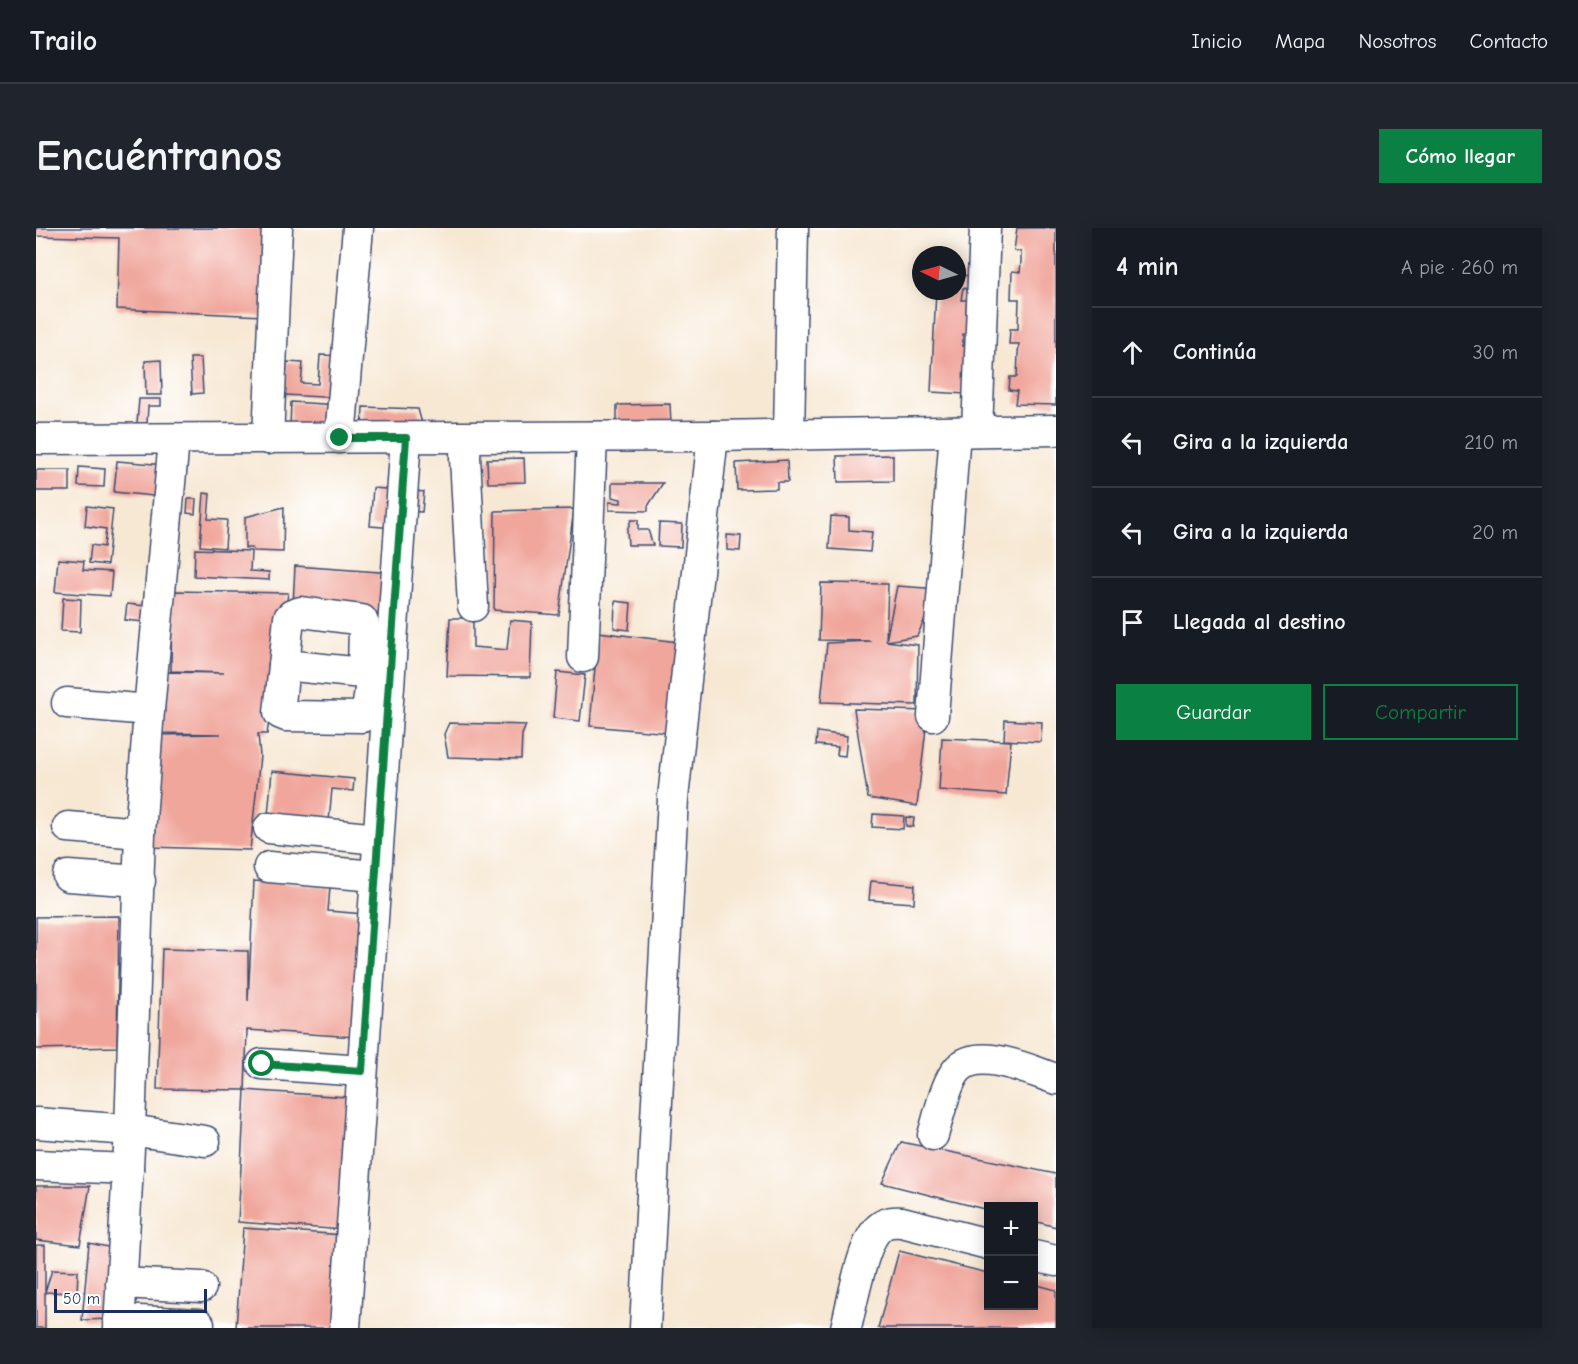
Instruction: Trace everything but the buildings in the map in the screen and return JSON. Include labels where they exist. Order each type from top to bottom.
[{"type":"street","points":[[268,439],[277,228]]},
{"type":"street","points":[[340,438],[358,228]]},
{"type":"street","points":[[789,435],[793,228]]},
{"type":"street","points":[[933,716],[966,431],[985,228]]},
{"type":"street","points":[[36,439],[713,436],[1056,430]]},
{"type":"street","points":[[645,1328],[673,798],[713,436]]},
{"type":"street","points":[[583,657],[592,437]]},
{"type":"street","points":[[345,1328],[378,839],[375,673],[362,620],[301,612],[289,618],[279,713],[286,716],[362,717],[367,712],[375,673],[406,438]]},
{"type":"street","points":[[466,438],[473,606]]},
{"type":"street","points":[[174,440],[140,833],[130,1130],[119,1324],[199,1324]]},
{"type":"street","points":[[284,665],[375,673]]},
{"type":"street","points":[[68,703],[149,710]]},
{"type":"street","points":[[68,828],[140,833]]},
{"type":"street","points":[[269,828],[378,839]]},
{"type":"street","points":[[269,867],[376,876]]},
{"type":"street","points":[[68,876],[140,881]]},
{"type":"street","points":[[933,1135],[951,1080],[958,1069],[968,1061],[982,1059],[1000,1062],[1056,1079]]},
{"type":"street","points":[[262,1064],[362,1071]]},
{"type":"street","points":[[36,1124],[130,1130],[205,1141]]},
{"type":"street","points":[[36,1165],[128,1169]]},
{"type":"street","points":[[846,1328],[869,1242],[878,1229],[890,1221],[984,1243]]},
{"type":"street","points":[[1038,1257],[1056,1261]]},
{"type":"street","points":[[121,1283],[201,1287]]},
{"type":"route","points":[[262,1064],[362,1071],[406,438],[340,438]]}]
